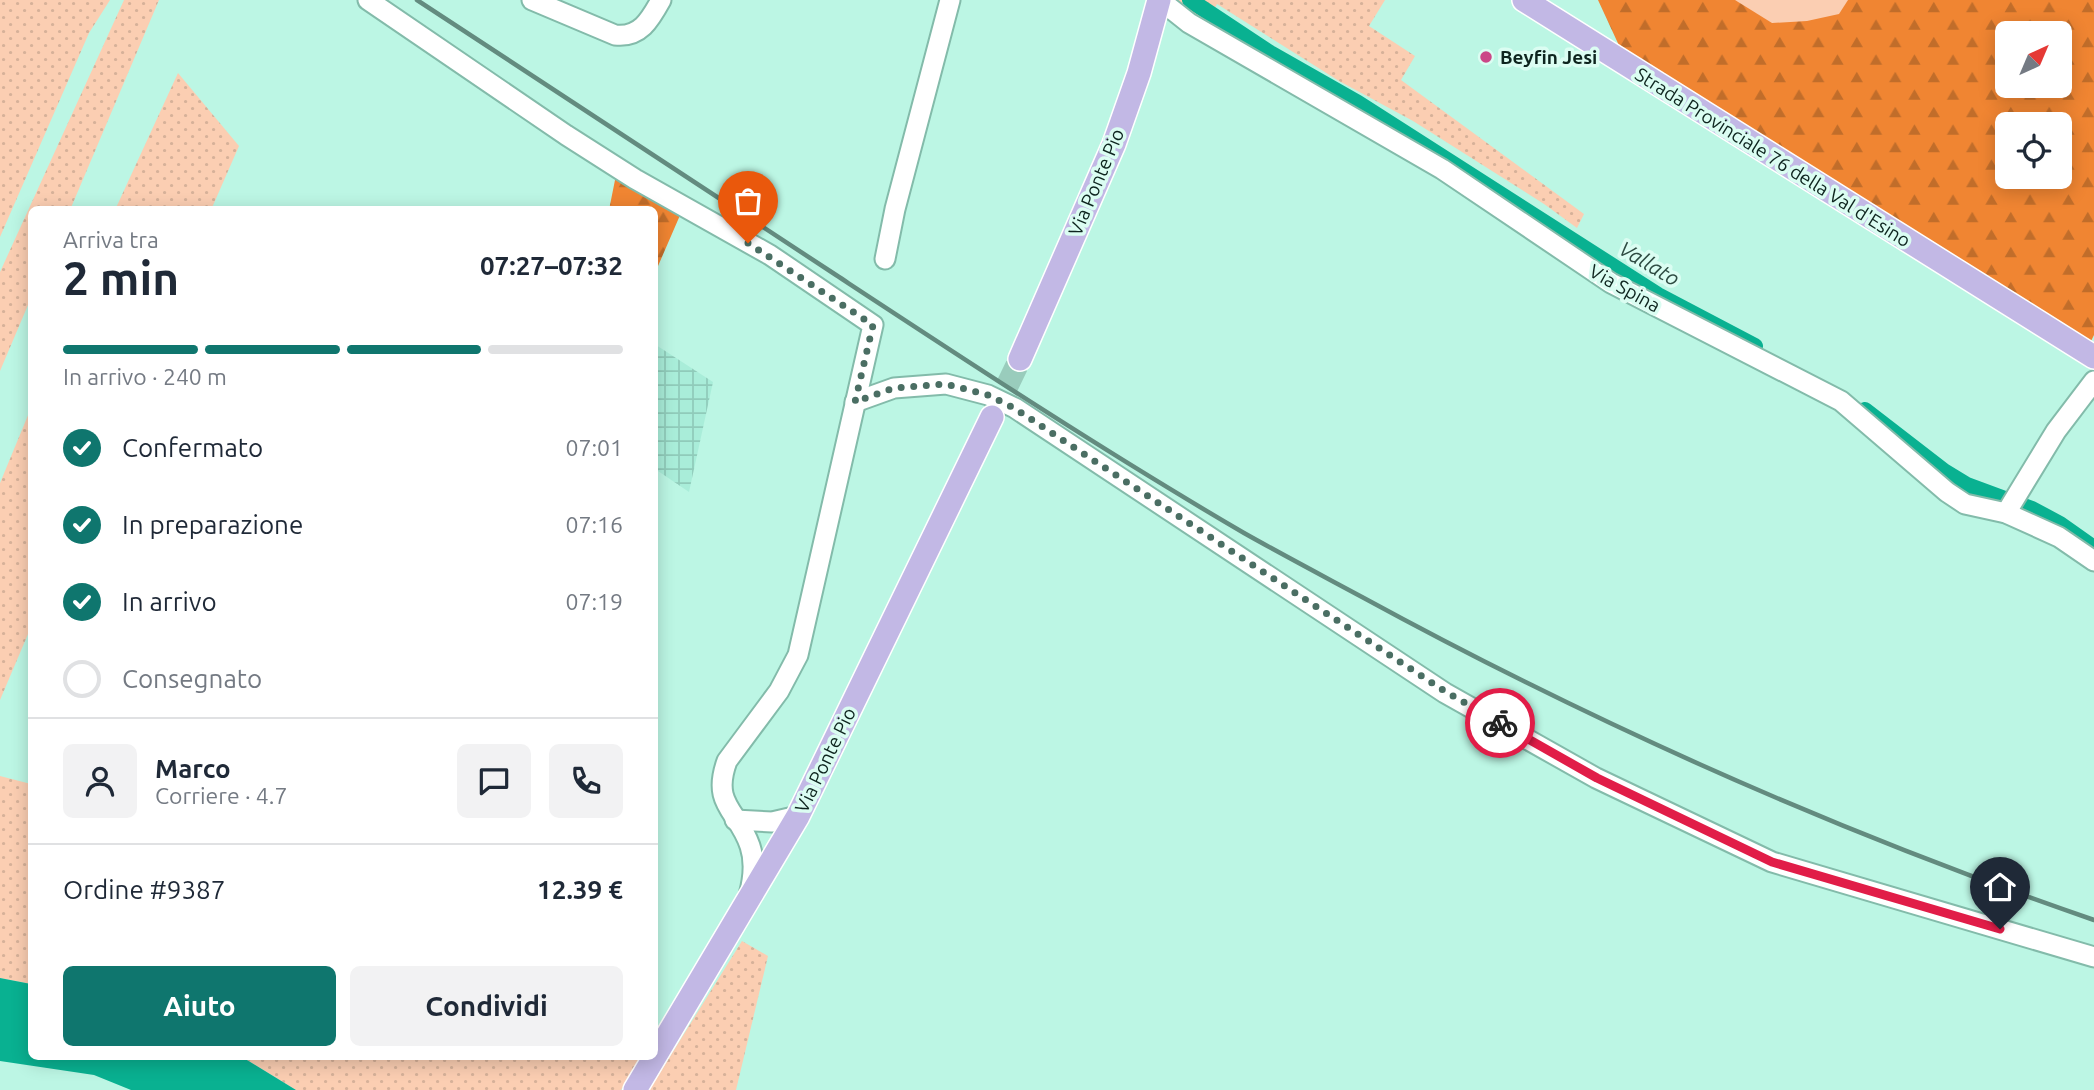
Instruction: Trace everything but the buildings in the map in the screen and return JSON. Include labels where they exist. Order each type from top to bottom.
[{"type":"main road","name":"Via Ponte Pio","points":[[1020,359],[1114,144],[1139,73],[1159,0]]},
{"type":"main road","name":"Strada Provinciale 76 della Val d'Esino","points":[[1524,0],[2094,357]]},
{"type":"main road","name":"Via Ponte Pio","points":[[658,1051],[798,816],[992,417]]},
{"type":"main road","name":"Via Ponte Pio","points":[[635,1090],[653,1060]]},
{"type":"street","points":[[368,0],[566,135],[770,256],[873,325],[798,654],[787,679],[727,761],[722,774],[721,789],[750,846],[753,867],[747,902]]},
{"type":"street","points":[[532,0],[615,36],[625,36],[645,26],[661,0]]},
{"type":"street","points":[[885,259],[895,209],[950,0]]},
{"type":"street","name":"Via Spina","points":[[1159,0],[1189,23],[1442,169],[1611,284],[1841,401],[1947,492],[1965,504],[2011,505],[2094,561]]},
{"type":"street","points":[[2011,505],[2056,431],[2094,382]]},
{"type":"street","points":[[855,402],[894,388],[946,384],[988,395],[1014,408],[1446,692],[1597,778],[1772,862],[2094,957]]},
{"type":"street","points":[[735,818],[772,822],[798,816]]},
{"type":"street","points":[[735,818],[761,828],[779,850]]},
{"type":"street","points":[[750,846],[761,852],[779,850]]},
{"type":"shaded area","points":[[0,0],[110,0],[89,33],[0,237]]},
{"type":"shaded area","points":[[124,0],[159,0],[72,206],[30,206]]},
{"type":"shaded area","points":[[1174,0],[1385,0],[1369,26],[1415,56],[1401,80],[1584,214],[1577,228],[1413,121],[1339,81],[1217,4],[1205,26]]},
{"type":"shaded area","points":[[1735,0],[1848,0],[1839,14],[1807,21],[1772,23]]},
{"type":"shaded area","points":[[178,73],[239,146],[213,206],[117,206]]},
{"type":"shaded area","points":[[28,211],[28,305],[0,371],[0,272]]},
{"type":"shaded area","points":[[658,346],[713,382],[689,492],[658,471]]},
{"type":"shaded area","points":[[28,415],[28,634],[0,700],[0,483]]},
{"type":"shaded area","points":[[0,776],[28,783],[28,983],[0,978]]},
{"type":"shaded area","points":[[742,941],[768,956],[736,1090],[649,1090]]},
{"type":"shaded area","points":[[0,978],[28,983],[28,1060],[247,1060],[296,1090],[131,1090],[94,1075],[0,1061]]},
{"type":"shaded area","points":[[247,1060],[641,1060],[621,1090],[296,1090]]},
{"type":"green space","points":[[1598,0],[2094,0],[2094,335],[2091,341],[1622,52]]},
{"type":"green space","points":[[616,175],[681,213],[658,266],[658,206],[610,206]]},
{"type":"waterway","name":"Vallato","points":[[1190,0],[1270,53],[1358,103],[1658,295],[1755,346]]},
{"type":"waterway","name":"Vallato","points":[[1865,410],[1944,471],[1967,485],[2032,509],[2060,524],[2094,548]]},
{"type":"tunnel","points":[[992,417],[1020,359]]},
{"type":"railway","points":[[417,0],[1038,407],[1273,549],[1451,644],[1630,733],[1906,851],[2094,920]]},
{"type":"way so far","points":[[748,243],[873,325],[855,402],[894,388],[946,384],[988,395],[1014,408],[1446,692],[1500,723]]},
{"type":"place","name":"Beyfin Jesi","points":[[1486,57]]},
{"type":"route","points":[[1500,723],[1597,778],[1772,862],[2000,929]]}]
